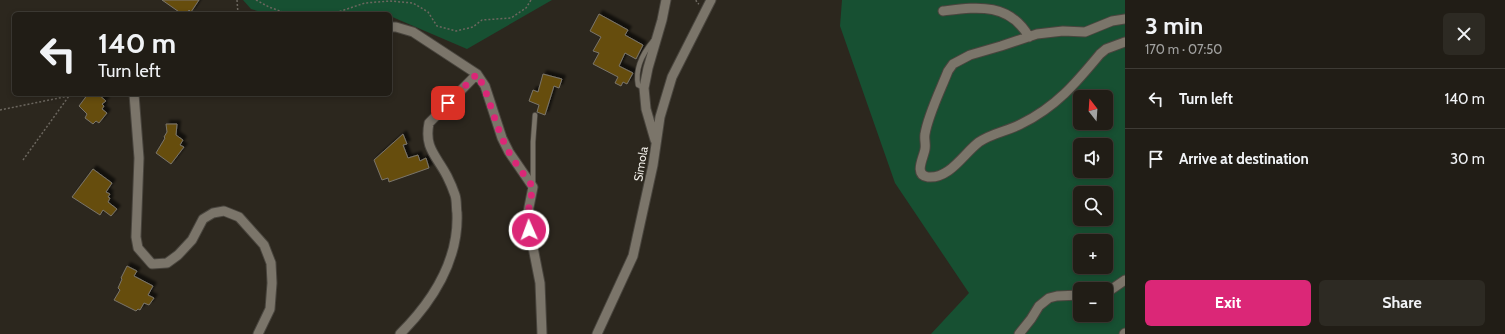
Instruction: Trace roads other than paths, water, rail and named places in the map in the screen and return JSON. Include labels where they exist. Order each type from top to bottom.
[{"type":"street","points":[[656,144],[646,109],[644,88],[666,0]]},
{"type":"street","name":"Simola","points":[[597,334],[633,256],[653,165],[660,117],[672,77],[710,0]]},
{"type":"street","points":[[943,11],[972,8],[990,9],[1003,12],[1016,20],[1023,27],[1029,37]]},
{"type":"street","points":[[1125,19],[1112,21],[1085,32],[1051,32],[1029,37],[970,55],[953,64],[946,75],[927,125],[925,140],[926,148],[920,168],[923,175],[928,177],[934,176],[949,170],[978,143],[988,137],[1020,124],[1042,112],[1067,92],[1100,54],[1106,49],[1125,42]]},
{"type":"street","points":[[392,27],[413,32],[477,74],[485,86],[508,152],[533,187],[527,217],[540,283],[542,334]]},
{"type":"street","points":[[400,334],[411,323],[433,295],[453,253],[457,226],[456,196],[446,174],[428,144],[429,123],[477,74]]},
{"type":"street","points":[[134,96],[140,158],[136,197],[136,237],[138,248],[152,264],[166,262],[178,255],[192,240],[203,219],[213,213],[224,211],[239,217],[264,246],[271,263],[272,283],[270,309],[258,334]]},
{"type":"street","points":[[1113,288],[1125,280]]},
{"type":"street","points":[[1019,334],[1039,306],[1049,298],[1073,295]]},
{"type":"lane","points":[[533,187],[532,142],[535,115]]}]
